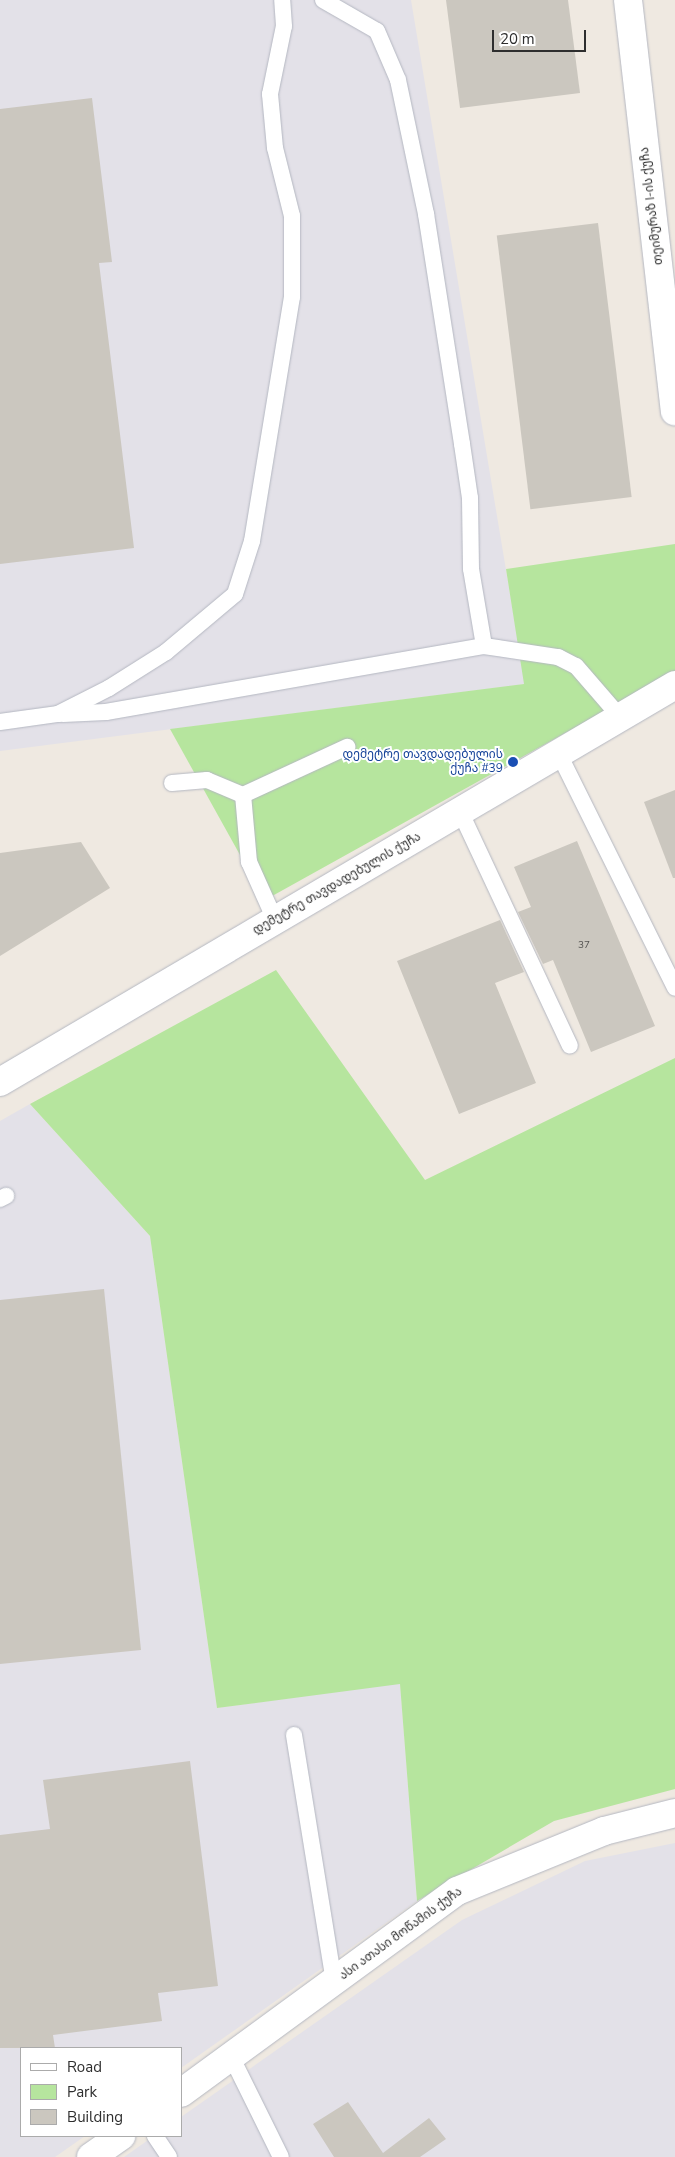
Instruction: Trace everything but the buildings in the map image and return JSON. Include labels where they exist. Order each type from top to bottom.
[{"type":"main road","name":"თეიმურაზ I-ის ქუჩა","points":[[628,0],[675,411]]},
{"type":"main road","name":"დემეტრე თავდადებულის ქუჩა","points":[[0,1082],[675,685]]},
{"type":"main road","name":"ასი ათასი მოწამის ქუჩა","points":[[182,2092],[232,2058],[457,1891],[604,1831],[675,1813]]},
{"type":"main road","points":[[91,2157],[120,2137]]},
{"type":"lane","points":[[58,714],[166,652],[235,594],[252,541],[292,297],[292,216],[275,148],[270,94],[284,26],[282,0]]},
{"type":"lane","points":[[323,0],[377,31],[400,87],[426,214],[470,498],[471,569],[484,646]]},
{"type":"lane","points":[[0,722],[58,714],[116,711],[484,646],[558,657],[576,666],[621,718]]},
{"type":"lane","points":[[172,783],[207,780],[244,795],[347,747]]},
{"type":"lane","points":[[559,754],[675,988]]},
{"type":"lane","points":[[244,795],[249,862],[275,920]]},
{"type":"lane","points":[[460,811],[570,1046]]},
{"type":"lane","points":[[294,1735],[334,1982]]},
{"type":"lane","points":[[232,2058],[280,2157]]},
{"type":"lane","points":[[156,2137],[169,2157]]},
{"type":"shaded area","points":[[0,0],[411,0],[525,684],[0,751]]},
{"type":"shaded area","points":[[30,1104],[150,1236],[217,1708],[400,1683],[417,1901],[182,2067],[182,2047],[20,2047],[20,2137],[84,2137],[55,2157],[0,2157],[0,1121]]},
{"type":"shaded area","points":[[675,1843],[675,2157],[124,2157],[153,2137],[182,2137],[182,2116],[462,1920],[585,1861]]},
{"type":"green space","points":[[675,544],[675,672],[265,900],[170,729],[524,684],[506,569]]},
{"type":"green space","points":[[276,970],[425,1180],[675,1058],[675,1789],[554,1821],[417,1901],[400,1684],[217,1708],[150,1236],[30,1104]]},
{"type":"place","name":"დემეტრე თავდადებულის ქუჩა #39","points":[[513,762]]}]
